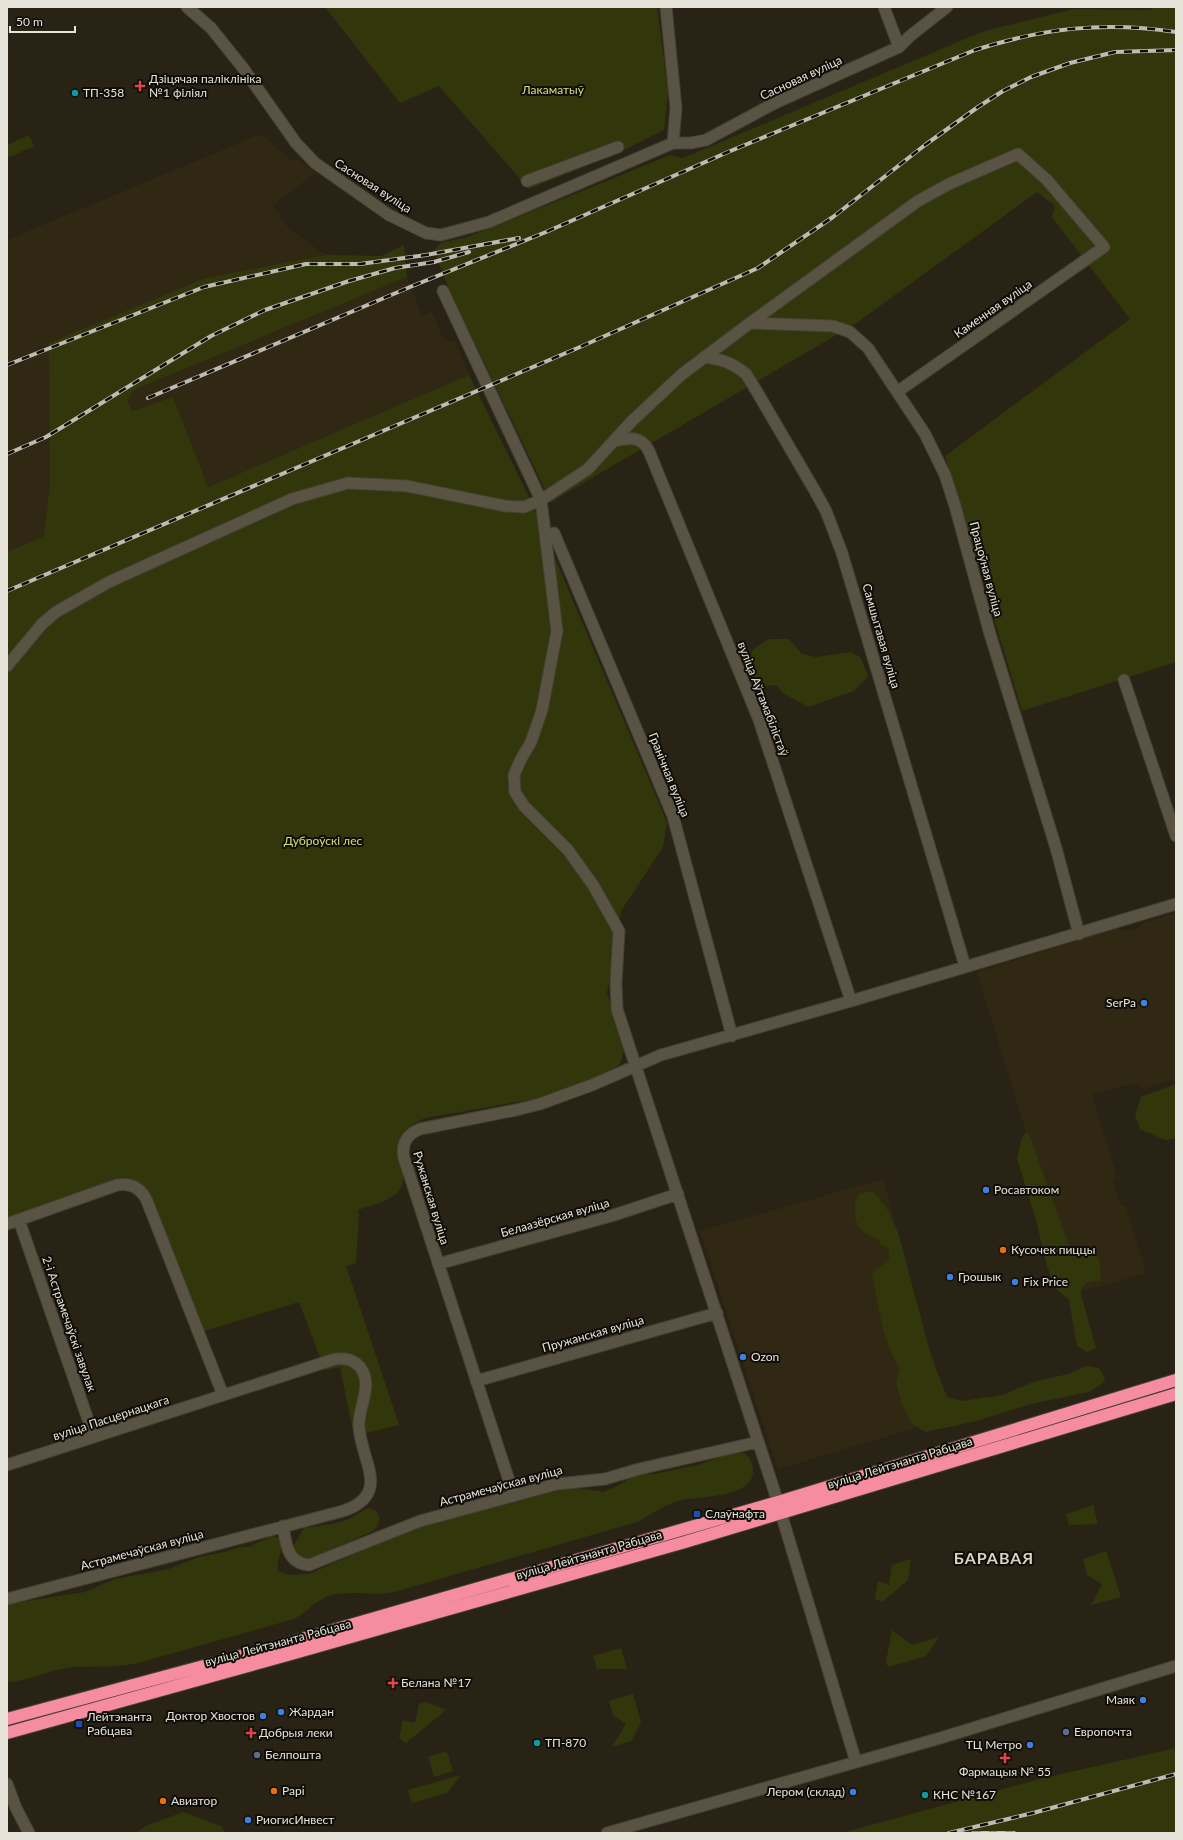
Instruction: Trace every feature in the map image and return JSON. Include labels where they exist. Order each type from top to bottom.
[{"type":"highway","name":"вуліца Лейтэнанта Рабцава","points":[[7,1733],[299,1652],[779,1508],[1176,1380]]},
{"type":"highway","name":"вуліца Лейтэнанта Рабцава","points":[[7,1719],[779,1508],[1101,1417],[1176,1394]]},
{"type":"street","name":"Сасновая вуліца","points":[[187,7],[211,28],[243,68],[296,144],[315,163],[389,215],[426,233],[441,235],[489,222],[673,143],[691,143],[706,140],[775,103],[899,47],[910,36],[947,7]]},
{"type":"street","points":[[666,7],[676,108],[673,143]]},
{"type":"street","points":[[884,7],[899,47]]},
{"type":"street","points":[[527,181],[618,147]]},
{"type":"street","name":"Каменная вуліца","points":[[750,323],[918,201],[949,184],[1018,154],[1047,180],[1104,247],[897,392]]},
{"type":"street","points":[[443,291],[541,500],[557,631],[542,710],[532,742],[521,759],[514,775],[513,784],[515,792],[524,806],[568,850],[594,885],[619,931],[616,983],[617,1009],[717,1313],[779,1508],[856,1762]]},
{"type":"street","points":[[7,666],[42,624],[56,612],[109,582],[292,499],[348,483],[407,486],[505,506],[524,507],[541,500],[588,469],[632,421],[681,375],[750,323]]},
{"type":"street","name":"Працоўная вуліца","points":[[750,323],[833,326],[850,332],[868,348],[932,446],[950,490],[990,634],[1056,848],[1079,934]]},
{"type":"street","name":"Самшытавая вуліца","points":[[704,357],[726,361],[746,374],[798,460],[826,511],[850,577],[965,966]]},
{"type":"street","name":"вуліца Аўтамабілістаў","points":[[614,441],[636,438],[644,442],[649,451],[759,720],[851,1001]]},
{"type":"street","name":"Гранічная вуліца","points":[[554,533],[673,816],[732,1036]]},
{"type":"street","points":[[1124,680],[1176,836]]},
{"type":"street","points":[[635,1065],[661,1055],[732,1036],[1176,904]]},
{"type":"street","name":"Ружанская вуліца","points":[[514,1496],[438,1264],[403,1152],[403,1145],[410,1134],[420,1129],[540,1104],[592,1084],[635,1065]]},
{"type":"street","points":[[7,1224],[117,1185],[129,1185],[135,1187],[144,1195],[147,1201],[224,1395]]},
{"type":"street","name":"Белаазёрская вуліца","points":[[438,1264],[611,1216],[678,1194]]},
{"type":"street","name":"2-і Астрамечаўскі завулак","points":[[19,1220],[94,1437]]},
{"type":"street","name":"Пружанская вуліца","points":[[476,1381],[717,1313]]},
{"type":"street","name":"вуліца Пасцернацкага","points":[[7,1465],[335,1358],[351,1360],[357,1364],[365,1377],[365,1392],[359,1419],[359,1428],[370,1471]]},
{"type":"street","points":[[1097,1406],[1101,1417]]},
{"type":"street","name":"Астрамечаўская вуліца","points":[[283,1526],[286,1548],[290,1554],[295,1561],[309,1565],[420,1521],[568,1482],[605,1479],[639,1469],[758,1442]]},
{"type":"street","name":"Астрамечаўская вуліца","points":[[7,1599],[343,1511],[358,1505],[370,1491],[370,1471]]},
{"type":"street","points":[[607,1833],[856,1762],[1176,1666]]},
{"type":"street","points":[[7,1784],[16,1808],[29,1833]]},
{"type":"shaded area","points":[[261,134],[292,161],[297,159],[315,173],[273,205],[289,229],[326,255],[205,278],[49,343],[51,533],[7,552],[7,240]]},
{"type":"shaded area","points":[[407,277],[422,316],[432,312],[444,340],[455,341],[469,375],[208,487],[173,397],[132,411],[128,401],[134,390]]},
{"type":"shaded area","points":[[1176,912],[1176,1078],[1141,1090],[1138,1082],[1092,1095],[1117,1177],[1113,1181],[1120,1205],[1126,1207],[1146,1273],[1083,1291],[1024,1125],[977,972],[1116,928],[1127,931],[1137,929],[1142,924]]},
{"type":"shaded area","points":[[883,1179],[949,1418],[778,1469],[700,1231]]},
{"type":"green space","name":"Лакаматыў","points":[[325,7],[657,7],[668,91],[664,130],[620,152],[529,189],[439,86],[400,103]]},
{"type":"green space","points":[[1155,7],[1176,7],[1176,662],[1022,711],[945,456],[1130,319],[1052,217],[1055,206],[1037,192],[855,324],[551,502],[449,289],[434,251],[440,243],[464,238],[494,227],[670,155],[683,158],[984,31],[1075,9],[1150,10]]},
{"type":"green space","points":[[29,135],[34,146],[7,158],[7,145]]},
{"type":"green space","name":"Дуброўскі лес","points":[[404,245],[407,277],[134,390],[128,401],[132,411],[173,397],[208,487],[469,375],[528,495],[667,822],[663,847],[621,911],[607,993],[624,1050],[620,1064],[601,1077],[546,1097],[425,1118],[413,1124],[404,1132],[401,1139],[400,1147],[403,1172],[402,1186],[398,1192],[389,1198],[358,1210],[356,1263],[346,1266],[399,1425],[354,1436],[340,1367],[325,1370],[299,1302],[204,1331],[153,1202],[147,1192],[139,1184],[130,1180],[118,1179],[7,1219],[7,552],[44,536],[50,485],[49,343],[205,278],[326,255],[381,256]]},
{"type":"green space","points":[[769,639],[789,639],[802,654],[816,657],[851,652],[861,658],[868,676],[854,691],[808,707],[783,693],[776,685],[758,687],[749,665],[752,650]]},
{"type":"green space","points":[[1176,1084],[1176,1138],[1165,1140],[1140,1129],[1135,1115],[1141,1097]]},
{"type":"green space","points":[[1026,1132],[1029,1134],[1070,1248],[1091,1250],[1099,1259],[1101,1280],[1086,1283],[1082,1288],[1081,1294],[1096,1348],[1087,1352],[1077,1346],[1069,1300],[1055,1288],[1047,1266],[1036,1220],[1017,1158],[1022,1138]]},
{"type":"green space","points":[[873,1191],[887,1209],[898,1232],[930,1353],[947,1397],[962,1401],[1002,1395],[1033,1382],[1068,1374],[1087,1366],[1099,1368],[1105,1378],[1103,1383],[1089,1392],[1031,1404],[976,1421],[926,1432],[912,1424],[902,1404],[896,1382],[900,1369],[885,1335],[872,1274],[889,1259],[889,1248],[882,1246],[879,1240],[864,1232],[858,1224],[855,1215],[855,1206],[859,1194]]},
{"type":"green space","points":[[735,1452],[744,1453],[749,1457],[753,1472],[749,1482],[741,1489],[729,1493],[678,1501],[637,1522],[394,1592],[332,1595],[320,1600],[294,1619],[138,1663],[130,1665],[65,1668],[24,1680],[7,1682],[7,1605],[85,1592],[115,1579],[169,1569],[199,1557],[241,1547],[249,1547],[272,1536],[279,1538],[281,1543],[278,1571],[289,1575],[309,1574],[410,1530],[564,1489],[576,1488],[604,1492],[621,1484],[636,1474],[654,1474],[698,1465]]},
{"type":"green space","points":[[1093,1505],[1098,1524],[1069,1525],[1066,1514]]},
{"type":"green space","points":[[368,1508],[376,1511],[379,1517],[378,1524],[373,1531],[317,1556],[305,1559],[295,1555],[293,1547],[304,1528],[347,1520]]},
{"type":"green space","points":[[1106,1551],[1121,1597],[1091,1605],[1102,1584],[1087,1575],[1083,1559]]},
{"type":"green space","points":[[911,1559],[908,1580],[882,1602],[875,1599],[878,1581],[889,1585],[892,1565]]},
{"type":"green space","points":[[892,1630],[912,1645],[939,1637],[926,1656],[888,1667],[886,1662]]},
{"type":"green space","points":[[621,1648],[627,1669],[597,1669],[593,1656]]},
{"type":"green space","points":[[633,1694],[641,1722],[631,1741],[612,1747],[626,1724],[613,1715],[609,1701]]},
{"type":"green space","points":[[426,1702],[446,1710],[406,1743],[399,1738],[403,1720],[415,1723],[419,1704]]},
{"type":"green space","points":[[1176,1748],[1176,1833],[842,1833],[1040,1779]]},
{"type":"green space","points":[[447,1751],[453,1771],[434,1777],[428,1757]]},
{"type":"green space","points":[[461,1775],[447,1793],[412,1803],[408,1790]]},
{"type":"green space","points":[[183,1812],[221,1826],[226,1833],[135,1833],[146,1826]]},
{"type":"railway","points":[[148,398],[410,287],[546,232],[728,152],[975,50],[1025,36],[1074,29],[1124,27],[1176,32]]},
{"type":"railway","points":[[7,591],[580,347],[758,268],[833,217],[925,145],[978,107],[1003,91],[1031,77],[1070,63],[1115,52],[1176,50]]},
{"type":"railway","points":[[7,365],[204,287],[306,264],[360,264],[426,255],[519,238]]},
{"type":"railway","points":[[7,454],[46,437],[211,336],[265,310],[349,281],[395,268],[434,262],[469,252]]},
{"type":"railway","points":[[949,1833],[1033,1813],[1176,1774]]},
{"type":"railway","points":[[973,1833],[1014,1833]]},
{"type":"place","name":"Дзіцячая паліклініка №1 філіял","points":[[140,86]]},
{"type":"place","name":"ТП-358","points":[[75,93]]},
{"type":"place","name":"SerPa","points":[[1144,1003]]},
{"type":"place","name":"Росавтоком","points":[[986,1190]]},
{"type":"place","name":"Кусочек пиццы","points":[[1003,1250]]},
{"type":"place","name":"Грошык","points":[[950,1277]]},
{"type":"place","name":"Fix Price","points":[[1015,1282]]},
{"type":"place","name":"Ozon","points":[[743,1357]]},
{"type":"place","name":"Слаўнафта","points":[[697,1514]]},
{"type":"place","name":"Белана №17","points":[[393,1683]]},
{"type":"place","name":"Маяк","points":[[1143,1700]]},
{"type":"place","name":"Жардан","points":[[281,1712]]},
{"type":"place","name":"Доктор Хвостов","points":[[263,1716]]},
{"type":"place","name":"Лейтэнанта Рабцава","points":[[79,1724]]},
{"type":"place","name":"Европочта","points":[[1066,1732]]},
{"type":"place","name":"Добрыя леки","points":[[251,1733]]},
{"type":"place","name":"ТП-870","points":[[537,1743]]},
{"type":"place","name":"ТЦ Метро","points":[[1030,1745]]},
{"type":"place","name":"Белпошта","points":[[257,1755]]},
{"type":"place","name":"Фармацыя № 55","points":[[1005,1758]]},
{"type":"place","name":"Papi","points":[[274,1791]]},
{"type":"place","name":"Лером (склад)","points":[[853,1792]]},
{"type":"place","name":"КНС №167","points":[[925,1795]]},
{"type":"place","name":"Авиатор","points":[[163,1801]]},
{"type":"place","name":"РиогисИнвест","points":[[248,1820]]},
{"type":"district","name":"БАРАВАЯ","points":[[994,1558]]}]
